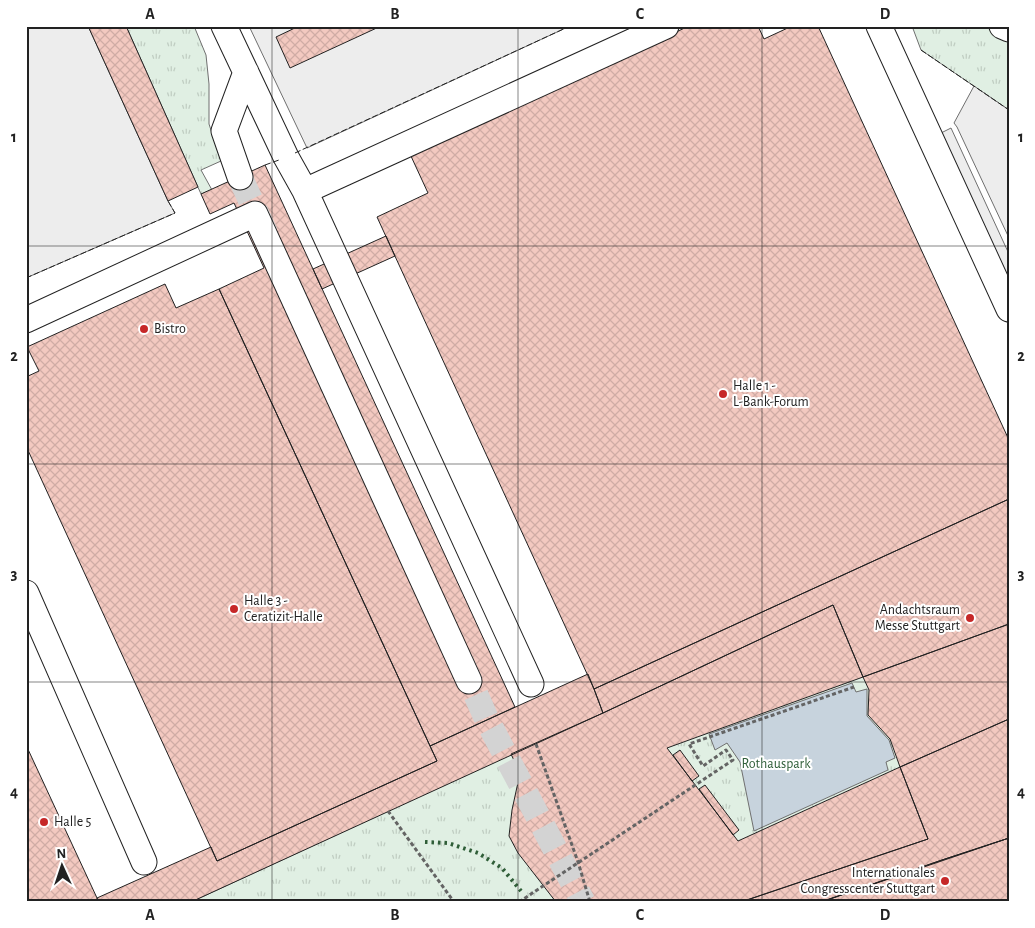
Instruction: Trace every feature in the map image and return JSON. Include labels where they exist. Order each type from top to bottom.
[{"type":"street","points":[[224,26],[286,157],[305,191],[530,684]]},
{"type":"street","points":[[305,191],[666,26]]},
{"type":"street","points":[[879,26],[1009,309]]},
{"type":"street","points":[[1002,26],[1009,30]]},
{"type":"street","points":[[240,177],[224,131],[246,72]]},
{"type":"street","points":[[26,320],[255,214],[469,681]]},
{"type":"street","points":[[26,594],[144,862]]},
{"type":"path","points":[[519,902],[733,760],[726,750],[703,766],[689,744],[854,687]]},
{"type":"path","points":[[536,744],[578,862],[590,902]]},
{"type":"path","points":[[388,812],[454,902]]},
{"type":"green space","points":[[126,26],[194,26],[206,55],[209,84],[209,124],[221,161],[201,170],[212,190],[201,194]]},
{"type":"green space","points":[[912,26],[986,26],[1009,42],[1009,110],[921,50]]},
{"type":"green space","name":"Rothauspark","points":[[1009,624],[928,839],[741,902],[191,902],[511,754]]},
{"type":"shaded area","points":[[26,26],[88,26],[175,213],[26,278]]},
{"type":"shaded area","points":[[249,26],[570,26],[307,148]]},
{"type":"shaded area","points":[[974,86],[1009,110],[1009,238],[954,123]]},
{"type":"shaded area","points":[[951,128],[1009,254],[1009,290],[937,135]]},
{"type":"shaded area","points":[[852,683],[856,692],[867,689],[867,716],[889,740],[895,758],[886,762],[888,770],[754,831],[740,762],[727,743],[715,750],[709,734]]},
{"type":"building","points":[[88,26],[126,26],[198,187],[168,201]]},
{"type":"building","points":[[299,26],[381,26],[290,68],[276,37]]},
{"type":"building","name":"Halle 1 - L-Bank-Forum","points":[[689,26],[758,26],[764,39],[792,26],[818,26],[1009,440],[1009,499],[594,689],[377,217],[428,193],[410,154]]},
{"type":"building","points":[[265,165],[515,707],[430,746],[219,289],[264,268],[234,203],[210,214],[201,194]]},
{"type":"building","points":[[386,236],[395,256],[322,289],[313,269]]},
{"type":"building","name":"Halle 3 - Ceratizit-Halle","points":[[165,284],[176,308],[219,289],[437,761],[217,861],[26,446],[26,377],[39,371],[27,347]]},
{"type":"building","points":[[1009,499],[1009,624],[863,677],[833,605],[603,713],[594,689]]},
{"type":"building","points":[[833,605],[863,677],[667,748],[738,841],[900,767],[928,839],[741,902],[556,902],[518,853],[509,836],[512,810],[520,773],[511,754]]},
{"type":"building","points":[[1009,624],[1009,719],[900,767],[890,739],[868,715],[869,690],[863,677]]},
{"type":"building","points":[[588,674],[603,713],[191,902],[98,902],[97,898],[211,847],[217,861],[437,761],[430,746]]},
{"type":"building","points":[[1009,719],[1009,838],[821,902],[741,902],[928,839],[900,767]]},
{"type":"building","name":"Halle 5","points":[[26,745],[97,898],[98,902],[26,902]]},
{"type":"building","points":[[680,750],[699,776],[692,781],[673,755]]},
{"type":"building","points":[[705,785],[739,830],[733,835],[699,789]]},
{"type":"building","name":"Internationales Congresscenter Stuttgart","points":[[1009,838],[1009,902],[821,902],[942,860]]},
{"type":"building","name":"Internationales Congresscenter Stuttgart","points":[[1009,838],[1009,902],[821,902],[942,860]]},
{"type":"tunnel","points":[[240,177],[266,234]]},
{"type":"tunnel","points":[[461,661],[487,720],[583,902]]},
{"type":"hedge","points":[[425,842],[448,843],[478,853],[502,868],[521,891]]},
{"type":"fence","points":[[295,153],[570,26]]},
{"type":"fence","points":[[921,50],[1009,110]]},
{"type":"fence","points":[[265,165],[279,160]]},
{"type":"fence","points":[[26,278],[175,213],[168,201]]},
{"type":"place","name":"Bistro","points":[[144,329]]},
{"type":"place","name":"Halle 1 - L-Bank-Forum","points":[[723,394]]},
{"type":"place","name":"Halle 3 - Ceratizit-Halle","points":[[234,609]]},
{"type":"place","name":"Andachtsraum Messe Stuttgart","points":[[970,618]]},
{"type":"place","name":"Halle 5","points":[[44,822]]},
{"type":"place","name":"Internationales Congresscenter Stuttgart","points":[[945,881]]}]
